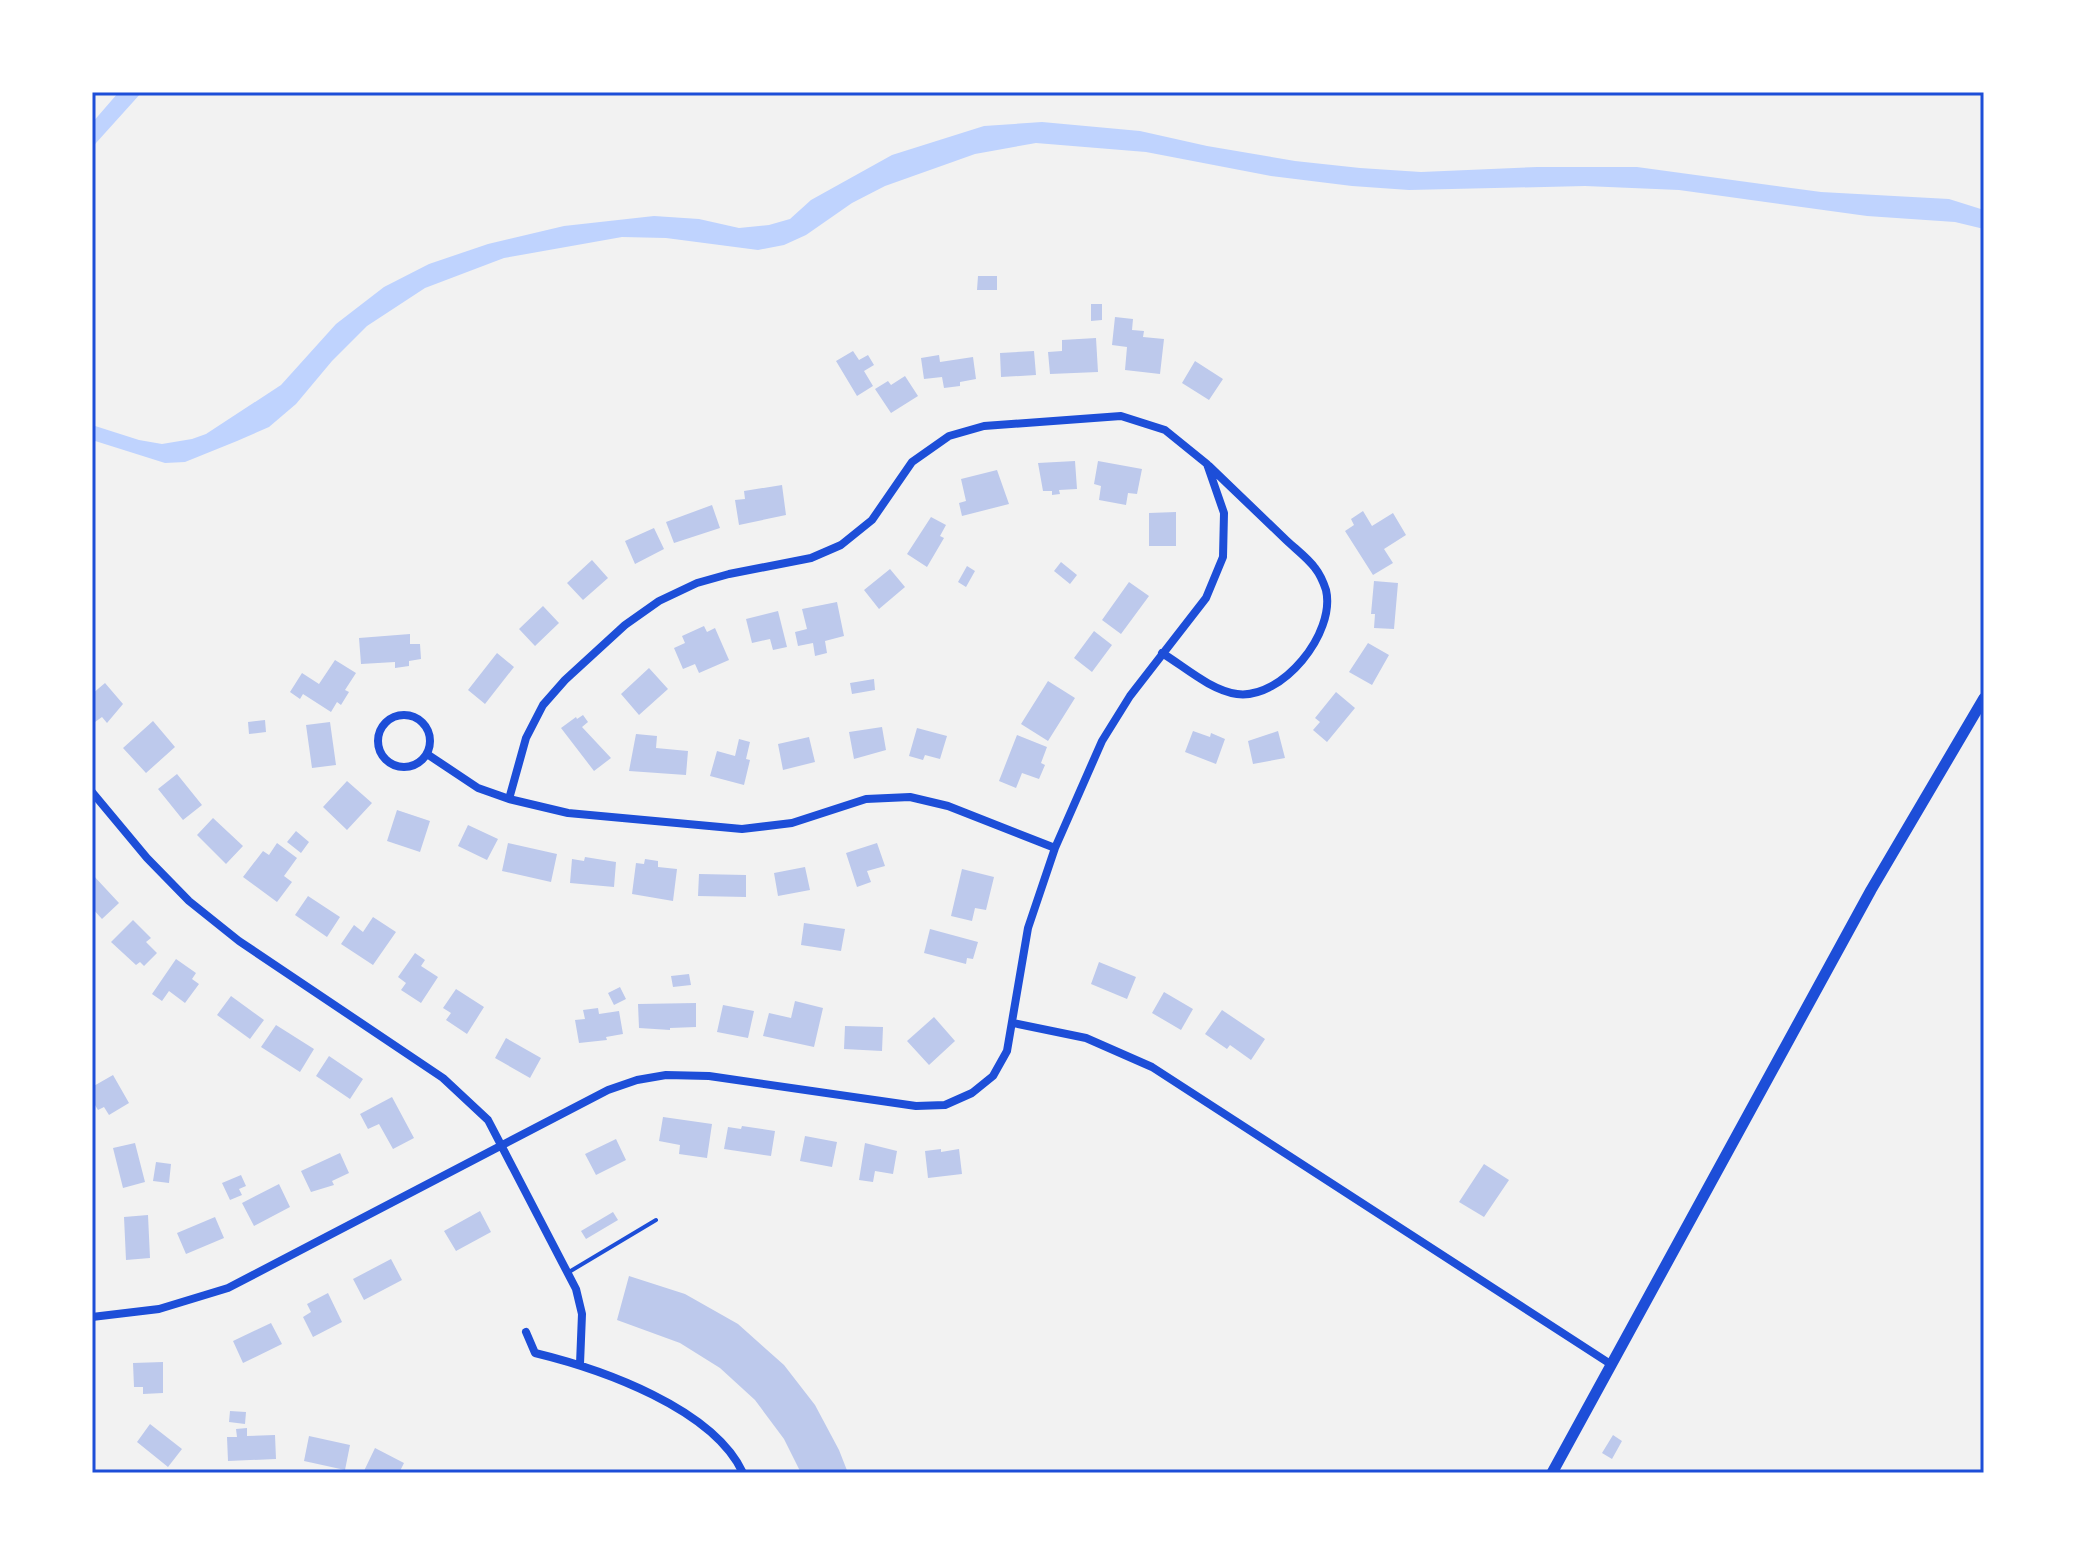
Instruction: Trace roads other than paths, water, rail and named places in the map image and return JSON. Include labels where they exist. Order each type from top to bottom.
[{"type":"street","points":[[509,799],[526,738],[543,705],[565,680],[625,625],[659,601],[697,583],[811,558],[841,545],[872,520],[912,462],[949,436],[984,426],[1121,416],[1165,430],[1207,464],[1316,569],[1326,591],[1326,619],[1317,639],[1289,675],[1272,688],[1255,694],[1220,690],[1162,653]]},
{"type":"street","points":[[92,1317],[159,1309],[228,1288],[608,1090],[637,1080],[666,1075],[709,1076],[916,1106],[945,1105],[972,1093],[993,1076],[1007,1051],[1028,928],[1055,848],[1102,741],[1130,696],[1206,598],[1223,557],[1224,513],[1207,464]]},
{"type":"street","points":[[1552,1473],[1871,890],[1984,698]]},
{"type":"street","points":[[395,716],[413,716],[421,721],[430,737],[427,754],[414,765],[406,767],[390,763],[383,758],[377,742],[381,726],[395,716]]},
{"type":"street","points":[[427,754],[478,788],[568,813],[742,829],[792,823],[866,799],[910,797],[948,806],[1055,848]]},
{"type":"street","points":[[92,792],[147,858],[189,901],[239,941],[443,1078],[488,1120],[576,1289],[582,1314],[580,1364]]},
{"type":"street","points":[[1013,1023],[1086,1038],[1152,1067],[1612,1365]]},
{"type":"street","points":[[526,1332],[535,1353],[580,1364],[701,1422],[725,1445],[743,1473]]},
{"type":"lane","points":[[568,1273],[656,1220]]},
{"type":"water","points":[[142,92],[92,148],[92,123],[118,93]]},
{"type":"water","points":[[1042,122],[1140,131],[1295,161],[1360,168],[1421,172],[1637,167],[1821,192],[1949,199],[1984,210],[1984,229],[1955,222],[1867,216],[1679,190],[1585,186],[1409,190],[1352,186],[1271,176],[1146,152],[1036,143],[975,154],[885,186],[852,203],[806,235],[784,245],[758,250],[666,238],[622,237],[504,258],[425,288],[367,326],[296,404],[269,427],[185,462],[165,463],[92,440],[92,425],[162,444],[206,434],[281,385],[336,324],[384,287],[429,264],[488,244],[564,226],[654,216],[699,219],[739,228],[769,225],[790,219],[811,200],[892,155],[984,126]]}]
